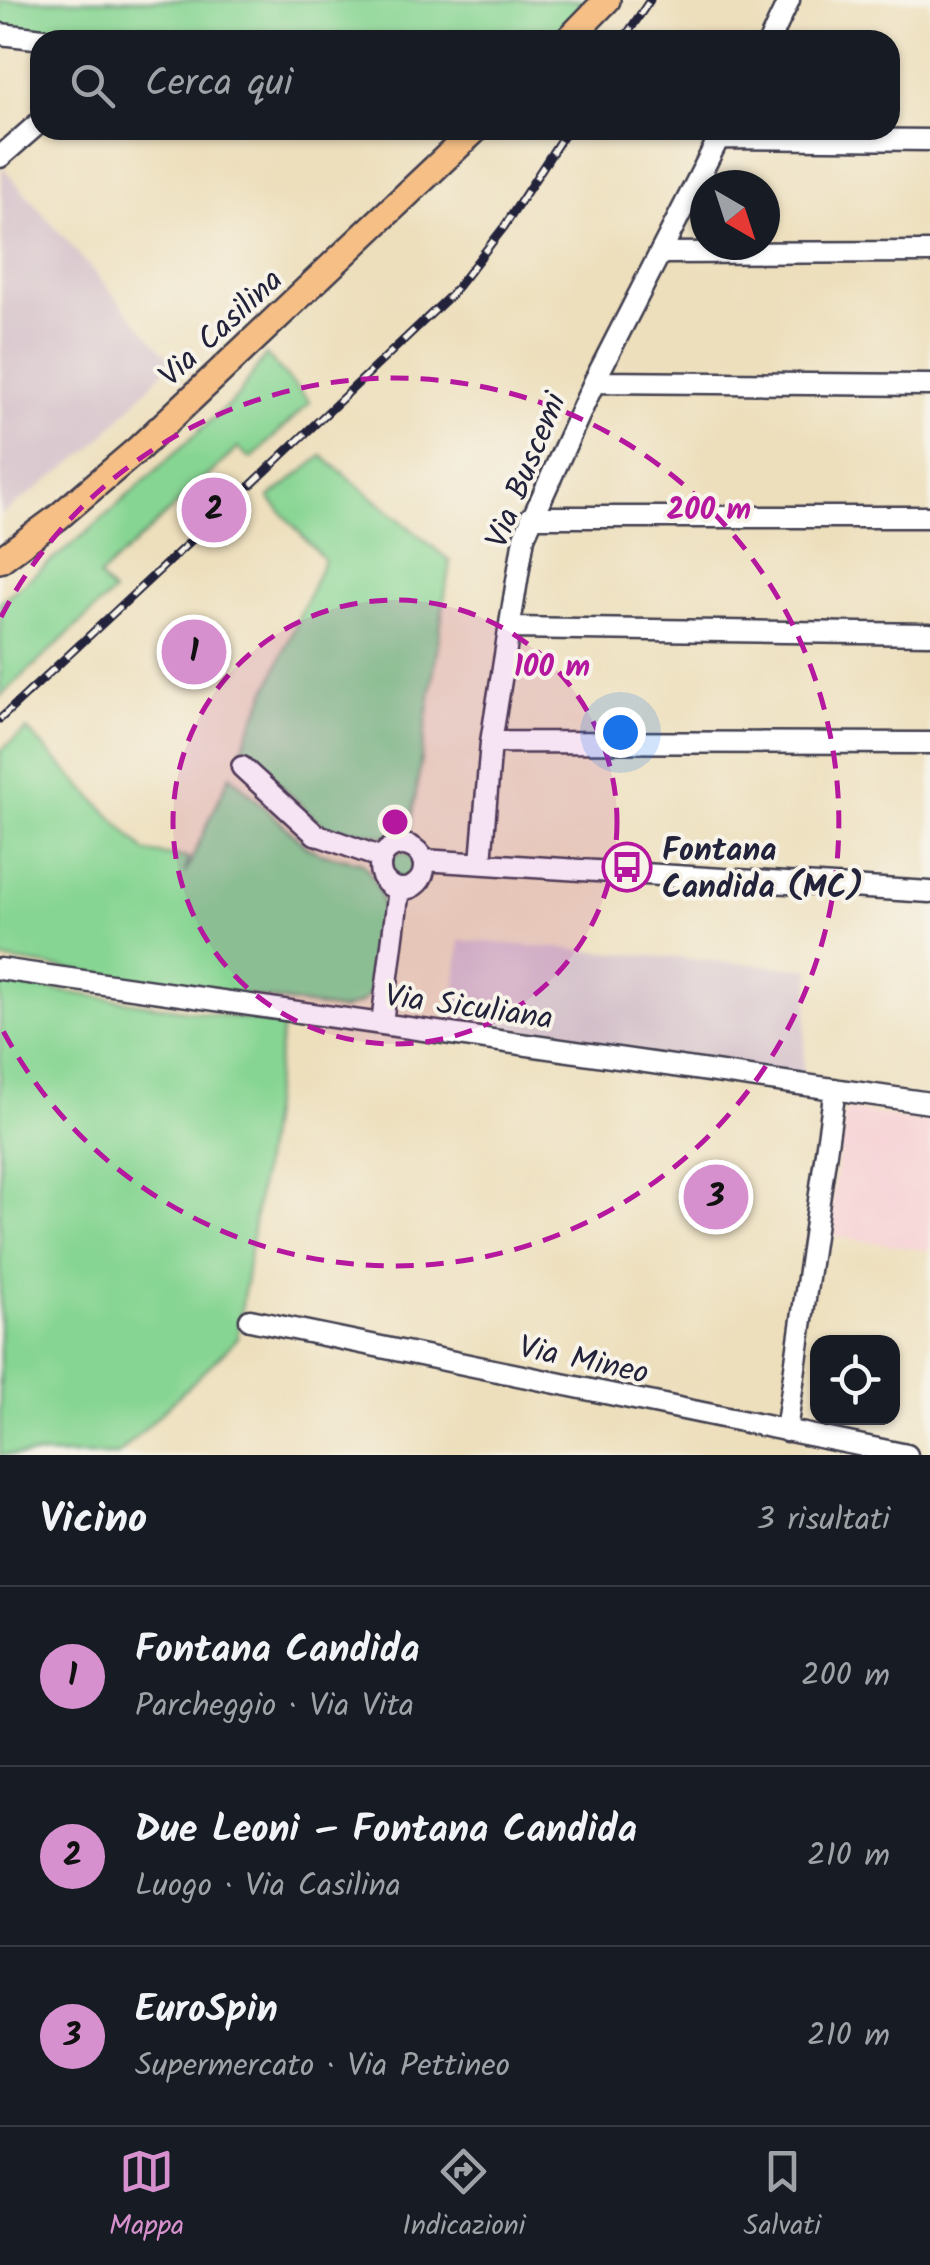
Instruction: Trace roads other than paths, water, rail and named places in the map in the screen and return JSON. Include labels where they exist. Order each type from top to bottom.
[{"type":"main road","points":[[578,30],[607,0]]},
{"type":"main road","name":"Via Casilina","points":[[0,560],[58,518],[138,449],[464,140]]},
{"type":"street","points":[[775,30],[790,0]]},
{"type":"street","points":[[0,34],[30,37]]},
{"type":"street","points":[[0,156],[30,130]]},
{"type":"street","points":[[900,139],[930,140]]},
{"type":"street","name":"Via Buscemi","points":[[481,862],[491,742],[518,557],[531,517],[718,140]]},
{"type":"street","points":[[662,252],[930,252]]},
{"type":"street","points":[[595,382],[930,385]]},
{"type":"street","points":[[531,517],[930,518]]},
{"type":"street","points":[[509,628],[930,634]]},
{"type":"street","points":[[491,742],[930,743]]},
{"type":"street","points":[[242,767],[315,834],[382,858]]},
{"type":"street","points":[[406,845],[423,860],[423,874],[412,887],[400,888],[380,872],[382,858],[393,847],[406,845]]},
{"type":"street","points":[[423,860],[930,892]]},
{"type":"street","points":[[382,1022],[400,888]]},
{"type":"street","name":"Via Siculiana","points":[[0,969],[930,1103]]},
{"type":"street","points":[[786,1431],[836,1089]]},
{"type":"street","name":"Via Mineo","points":[[250,1320],[906,1455]]},
{"type":"railway","points":[[630,30],[650,0]]},
{"type":"railway","points":[[251,485],[451,295],[504,227],[561,140]]},
{"type":"railway","points":[[0,719],[240,495]]},
{"type":"place","name":"Due Leoni – Fontana Candida","points":[[214,510]]},
{"type":"place","name":"Fontana Candida","points":[[194,652]]},
{"type":"place","name":"Fontana Candida (MC)","points":[[627,867]]},
{"type":"place","name":"EuroSpin","points":[[716,1197]]}]
